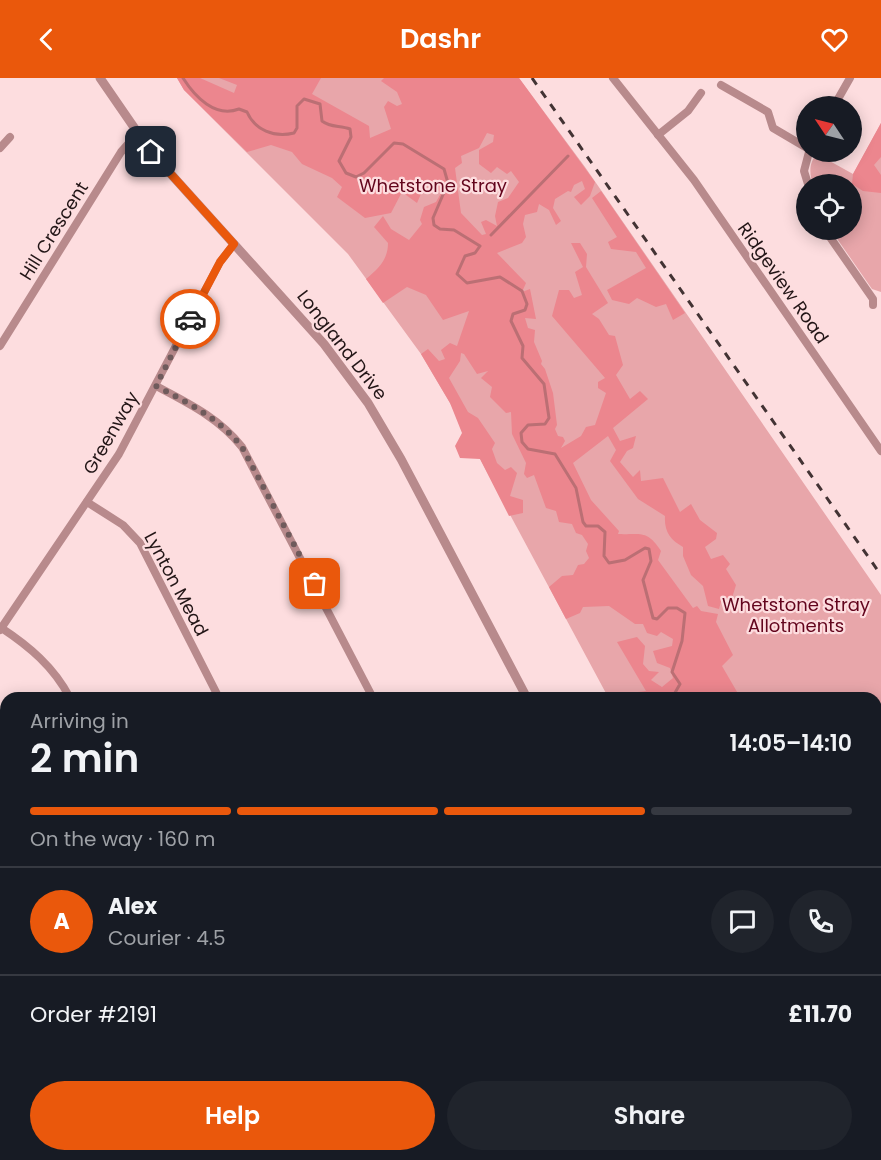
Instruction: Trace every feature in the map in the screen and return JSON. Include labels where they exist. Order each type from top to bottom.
[{"type":"street","name":"Longland Drive","points":[[100,78],[137,134],[324,344],[368,403],[401,459],[524,692]]},
{"type":"street","name":"Ridgeview Road","points":[[613,78],[694,180],[880,446]]},
{"type":"street","points":[[840,96],[850,78]]},
{"type":"street","points":[[721,85],[768,112],[773,128],[796,142]]},
{"type":"street","points":[[658,135],[688,111],[700,93]]},
{"type":"street","name":"Hill Crescent","points":[[0,346],[121,152],[137,134]]},
{"type":"street","points":[[0,148],[10,137]]},
{"type":"street","points":[[832,240],[873,298],[873,305]]},
{"type":"street","name":"Greenway","points":[[0,628],[119,454],[220,262],[234,244]]},
{"type":"street","points":[[156,386],[213,418],[228,429],[242,447],[370,692]]},
{"type":"street","name":"Lynton Mead","points":[[87,502],[123,525],[140,543],[216,692]]},
{"type":"street","points":[[0,628],[28,646],[55,672],[67,692]]},
{"type":"green space","name":"Whetstone Stray","points":[[177,78],[519,78],[585,167],[881,595],[881,692],[605,692],[450,403],[421,354],[348,254],[184,90]]},
{"type":"green space","points":[[881,123],[881,292],[872,289],[838,240],[862,240],[862,174],[853,174],[860,162],[862,162],[862,158]]},
{"type":"green space","points":[[812,162],[831,162],[853,174],[810,174]]},
{"type":"shaded area","name":"Whetstone Stray","points":[[177,78],[200,78],[234,93],[237,85],[219,78],[321,78],[312,94],[369,126],[370,138],[391,129],[384,107],[388,101],[397,106],[402,104],[397,92],[381,81],[384,78],[519,78],[595,182],[590,196],[581,205],[574,197],[585,189],[582,181],[574,185],[571,192],[568,191],[555,199],[553,208],[561,221],[556,225],[549,210],[539,204],[537,212],[525,215],[523,224],[526,237],[522,243],[497,253],[526,283],[522,292],[530,289],[536,319],[525,318],[528,328],[535,330],[534,342],[553,393],[557,425],[555,429],[558,436],[563,437],[565,441],[561,448],[581,436],[586,427],[595,425],[606,393],[598,388],[598,382],[605,378],[552,316],[559,290],[569,290],[574,298],[582,295],[575,272],[583,267],[571,243],[580,243],[587,254],[586,267],[608,303],[592,314],[599,319],[609,335],[615,336],[623,365],[616,375],[630,399],[640,391],[648,399],[613,428],[620,441],[636,436],[633,448],[627,451],[620,462],[633,477],[640,470],[641,481],[663,478],[680,512],[691,504],[700,520],[717,533],[716,539],[705,547],[711,559],[723,555],[730,564],[726,569],[736,585],[732,598],[722,598],[719,609],[708,606],[703,586],[691,575],[683,556],[683,547],[671,538],[667,531],[665,516],[638,499],[610,461],[616,450],[608,436],[573,463],[591,500],[619,531],[618,534],[638,534],[651,539],[661,551],[658,560],[693,608],[697,606],[701,611],[718,614],[716,622],[733,655],[722,666],[737,692],[638,692],[646,691],[617,642],[637,637],[645,646],[643,664],[649,671],[659,672],[651,680],[662,687],[673,678],[670,668],[657,663],[653,651],[672,646],[673,639],[661,632],[657,636],[647,633],[643,624],[635,624],[609,606],[583,607],[580,613],[566,619],[549,587],[562,576],[573,575],[578,565],[584,564],[589,558],[586,551],[588,544],[582,535],[576,533],[572,524],[559,522],[556,511],[546,508],[534,475],[527,478],[524,474],[526,463],[512,434],[511,412],[506,413],[490,397],[492,387],[481,378],[488,371],[477,374],[461,353],[460,361],[449,378],[468,412],[478,418],[495,443],[492,449],[497,463],[505,470],[511,467],[517,473],[510,496],[523,500],[523,513],[509,516],[480,459],[460,458],[455,446],[462,433],[450,403],[421,354],[428,349],[439,361],[445,359],[441,350],[450,343],[457,346],[469,311],[443,320],[426,295],[407,287],[383,303],[366,279],[378,268],[388,249],[388,243],[374,227],[383,216],[391,229],[409,240],[422,224],[420,220],[424,207],[436,202],[441,193],[427,180],[417,203],[402,192],[391,213],[365,218],[337,197],[342,187],[332,178],[302,164],[292,152],[271,145],[247,152],[184,90]],"holes":[[[487,133],[494,135],[493,142],[479,150],[479,164],[491,173],[497,167],[507,174],[511,171],[519,182],[508,198],[498,202],[495,216],[497,226],[486,220],[481,222],[486,234],[482,235],[461,213],[455,168],[462,163],[461,156],[479,148]]]},
{"type":"shaded area","points":[[881,123],[881,157],[874,165],[881,175],[881,193],[862,190],[862,174],[853,174],[860,162],[862,162],[862,158]]},
{"type":"shaded area","points":[[601,191],[685,313],[673,320],[666,304],[656,307],[637,298],[629,304],[612,300],[607,290],[646,268],[636,252],[611,249],[608,242],[617,237],[592,198]]},
{"type":"waterway","points":[[183,78],[206,104],[222,111],[239,109],[247,112],[255,124],[272,133],[294,133],[297,128],[297,106],[304,99],[320,104],[322,121],[329,125],[350,129],[351,137],[339,161],[346,173],[356,177],[364,173],[394,143],[403,144],[444,169],[448,183],[433,218],[434,225],[440,229],[454,230],[480,246],[475,253],[465,256],[457,274],[467,283],[500,277],[522,291],[527,304],[525,310],[513,314],[511,321],[523,346],[522,358],[544,384],[549,418],[545,424],[528,425],[521,433],[522,442],[528,449],[555,454],[576,488],[583,522],[586,526],[598,526],[605,532],[604,556],[609,563],[625,560],[645,548],[649,549],[651,561],[643,580],[653,618],[657,619],[668,608],[677,608],[685,613],[682,641],[672,672],[680,684],[675,692]]},
{"type":"waterway","points":[[491,235],[568,156]]},
{"type":"railway","points":[[532,78],[881,575]]},
{"type":"way so far","points":[[190,319],[156,386],[228,429],[242,447],[315,584]]},
{"type":"route","points":[[151,152],[234,244],[224,254],[190,319]]},
{"type":"park label","name":"Whetstone Stray Allotments","points":[[796,615]]}]
